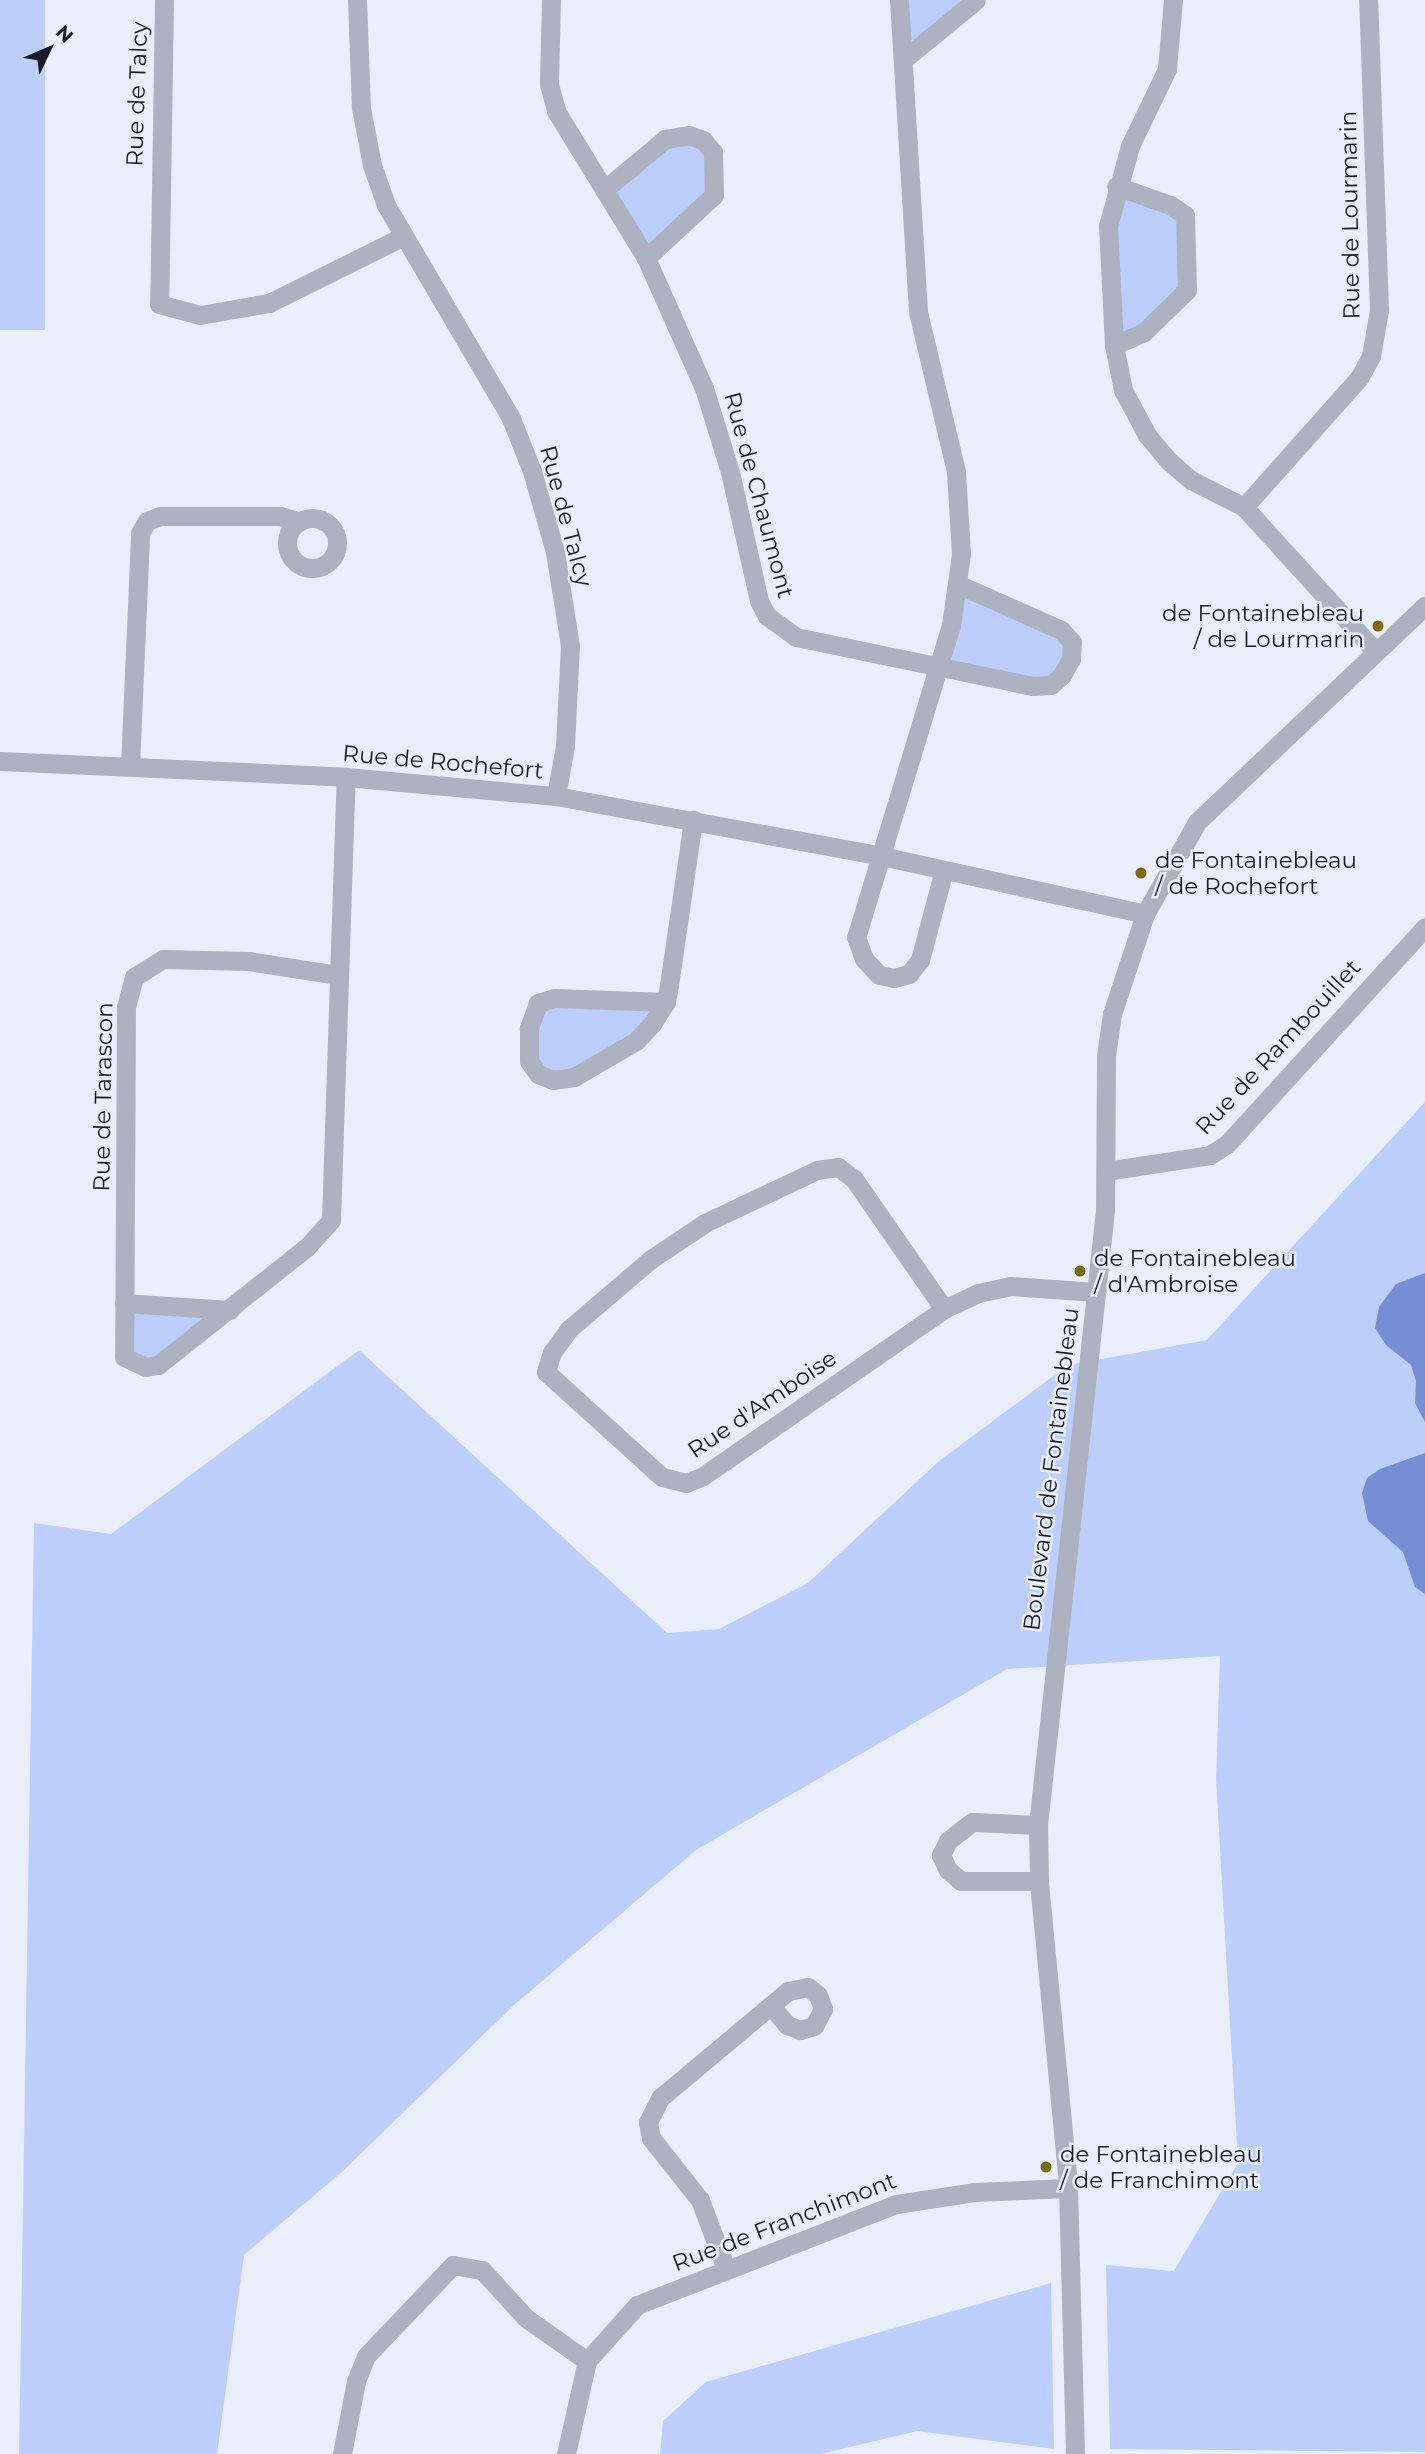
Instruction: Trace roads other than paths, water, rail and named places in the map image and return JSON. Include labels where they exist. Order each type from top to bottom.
[{"type":"street","name":"Rue de Talcy","points":[[164,0],[159,304],[200,315],[269,303],[404,236]]},
{"type":"street","name":"Rue de Talcy","points":[[357,0],[361,108],[372,165],[386,205],[510,416],[532,471],[555,552],[570,646],[565,746],[556,796]]},
{"type":"street","name":"Rue de Chaumont","points":[[551,0],[549,84],[556,111],[646,258],[704,388],[730,472],[759,601],[767,616],[796,637],[940,663],[1033,686],[1051,685],[1070,659],[1072,642],[1061,630],[960,585]]},
{"type":"street","points":[[899,0],[918,312],[956,472],[960,585],[940,663],[877,855],[856,937],[864,959],[878,975],[894,978],[909,974],[920,960],[944,870]]},
{"type":"street","points":[[903,60],[976,0]]},
{"type":"street","points":[[1173,0],[1167,68],[1116,186],[1107,263],[1114,345],[1123,390],[1147,435],[1191,480],[1244,507],[1375,651]]},
{"type":"street","name":"Rue de Lourmarin","points":[[1244,507],[1359,378],[1374,346],[1379,310],[1368,0]]},
{"type":"street","points":[[604,190],[666,139],[689,135],[703,140],[713,152],[714,195],[646,258]]},
{"type":"street","points":[[1114,345],[1144,332],[1187,290],[1185,215],[1170,205],[1116,186]]},
{"type":"street","points":[[130,766],[140,533],[147,521],[174,516],[280,516],[298,521]]},
{"type":"street","name":"Boulevard de Fontainebleau","points":[[1075,2454],[1068,2188],[1039,1881],[1038,1825],[1096,1292],[1106,1171],[1109,1035],[1122,974],[1144,914],[1197,822],[1425,606]]},
{"type":"street","name":"Rue de Rochefort","points":[[0,761],[346,778],[556,796],[877,855],[1144,914]]},
{"type":"street","name":"Rue de Tarascon","points":[[338,975],[249,961],[163,960],[134,977],[126,1007],[124,1357],[145,1367],[158,1365],[307,1247],[331,1220],[346,778]]},
{"type":"street","points":[[666,1002],[554,998],[538,1003],[529,1028],[528,1061],[538,1074],[553,1080],[574,1077],[636,1041],[666,1002],[693,820]]},
{"type":"street","name":"Rue de Rambouillet","points":[[1106,1171],[1210,1155],[1227,1144],[1425,927]]},
{"type":"street","name":"Rue d'Amboise","points":[[944,1308],[854,1179],[838,1167],[817,1170],[705,1223],[650,1259],[569,1329],[552,1352],[546,1372],[662,1476],[686,1483],[703,1476],[944,1308],[978,1293],[1010,1286],[1096,1292]]},
{"type":"street","points":[[124,1303],[230,1310]]},
{"type":"street","points":[[1038,1825],[972,1822],[948,1841],[941,1855],[944,1865],[961,1881],[1039,1881]]},
{"type":"street","points":[[726,2269],[700,2200],[651,2138],[648,2122],[660,2098],[771,2006]]},
{"type":"street","name":"Rue de Franchimont","points":[[566,2454],[587,2361],[637,2305],[915,2199],[1068,2188]]},
{"type":"street","points":[[342,2454],[356,2381],[366,2356],[453,2265],[482,2270],[526,2318],[587,2361]]},
{"type":"place","name":"de Fontainebleau / de Lourmarin","points":[[1378,626]]},
{"type":"place","name":"de Fontainebleau / de Rochefort","points":[[1141,873]]},
{"type":"place","name":"de Fontainebleau / d'Ambroise","points":[[1080,1271]]},
{"type":"place","name":"de Fontainebleau / de Franchimont","points":[[1046,2167]]}]
